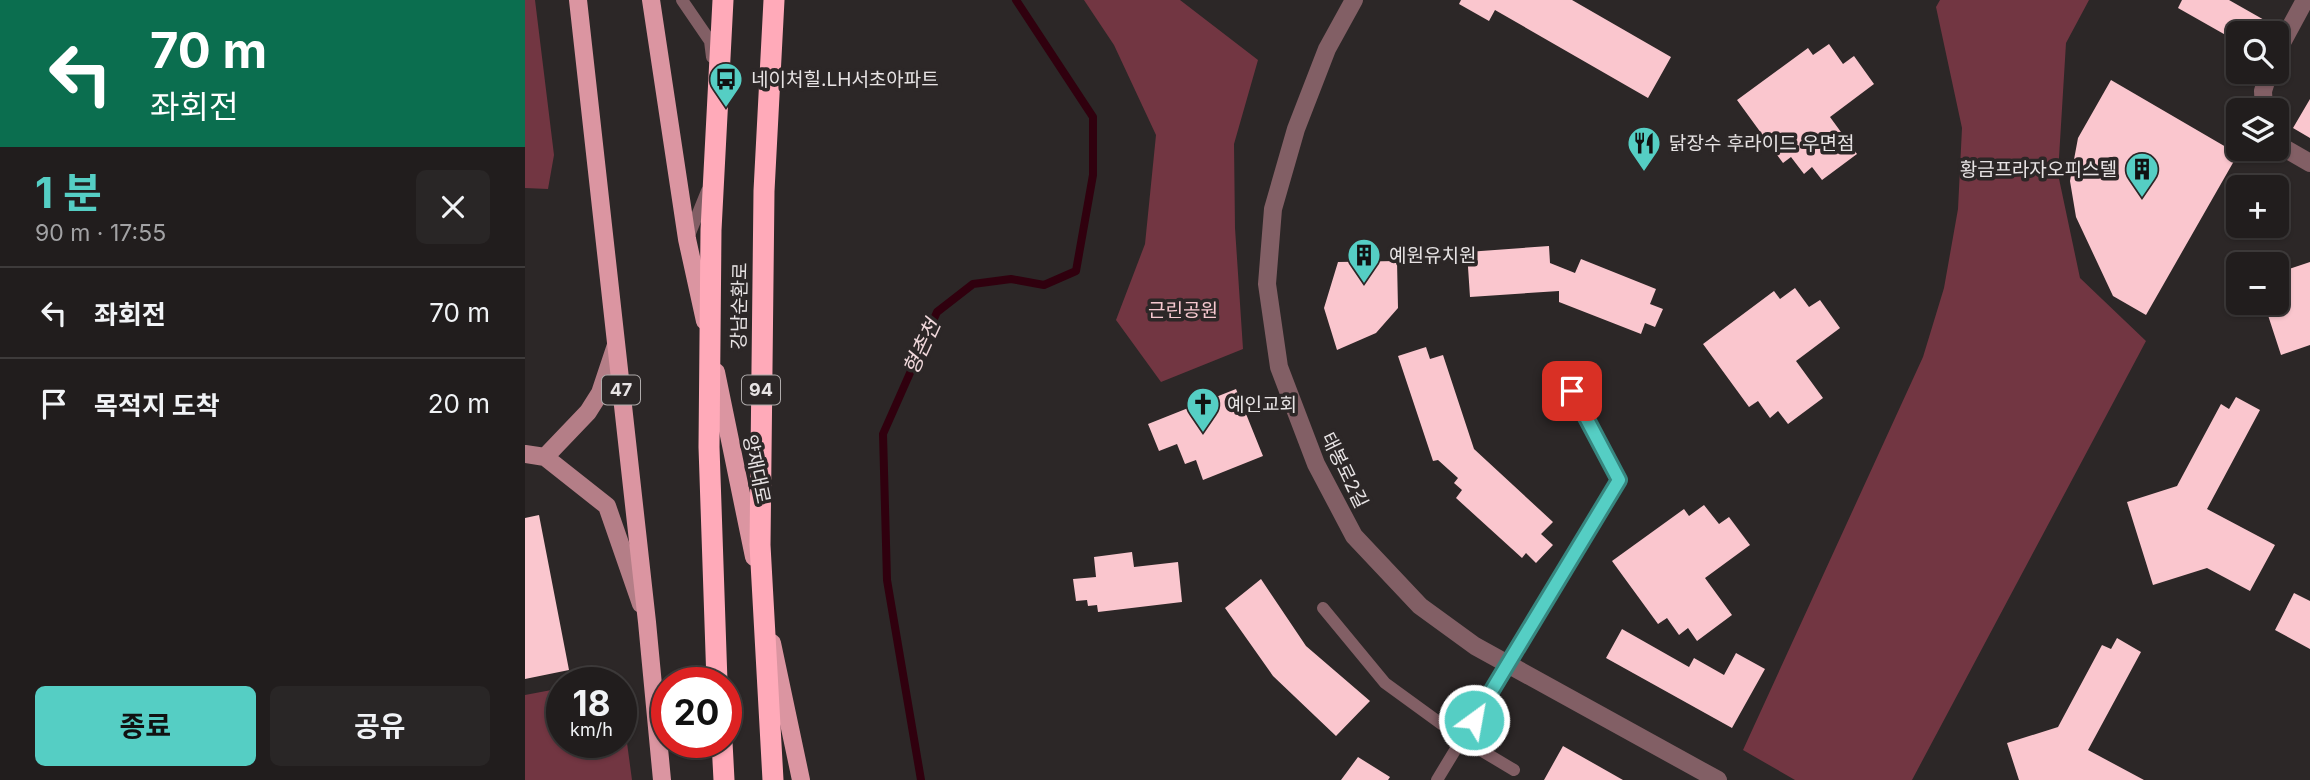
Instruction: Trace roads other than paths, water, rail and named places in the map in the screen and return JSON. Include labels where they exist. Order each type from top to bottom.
[{"type":"highway","name":"강남순환로","points":[[716,667],[709,447],[711,244],[723,0]]},
{"type":"highway","name":"강남순환로","points":[[773,780],[760,519],[764,191],[774,0]]},
{"type":"highway","points":[[723,758],[725,780]]},
{"type":"main road","name":"47","points":[[578,0],[662,780]]},
{"type":"main road","name":"양재대로","points":[[651,0],[687,239],[801,780]]},
{"type":"street","name":"태봉로2길","points":[[1354,0],[1327,49],[1296,129],[1273,208],[1267,284],[1279,368],[1316,464],[1355,536],[1420,606],[1475,646],[1718,780]]},
{"type":"street","points":[[2289,30],[2305,0]]},
{"type":"street","points":[[2289,151],[2310,163]]},
{"type":"street","points":[[545,457],[588,412],[600,393],[616,345]]},
{"type":"street","points":[[525,454],[545,457],[607,506],[647,622]]},
{"type":"lane","points":[[683,0],[710,41],[724,151],[687,239]]},
{"type":"lane","points":[[1437,780],[1619,480],[1572,391]]},
{"type":"lane","points":[[1323,608],[1385,683],[1462,739],[1514,770]]},
{"type":"waterway","name":"형촌천","points":[[921,780],[887,580],[883,434],[937,312],[973,284],[1011,279],[1044,285],[1076,271],[1093,175],[1093,117],[1016,0]]},
{"type":"place","name":"네이처힐.LH서초아파트","points":[[726,109]]},
{"type":"place","name":"닭장수 후라이드 우면점","points":[[1644,173]]},
{"type":"place","name":"황금프라자오피스텔","points":[[2142,199]]},
{"type":"place","name":"예원유치원","points":[[1364,285]]},
{"type":"place","name":"예인교회","points":[[1203,434]]},
{"type":"park label","name":"근린공원","points":[[1183,310]]}]
